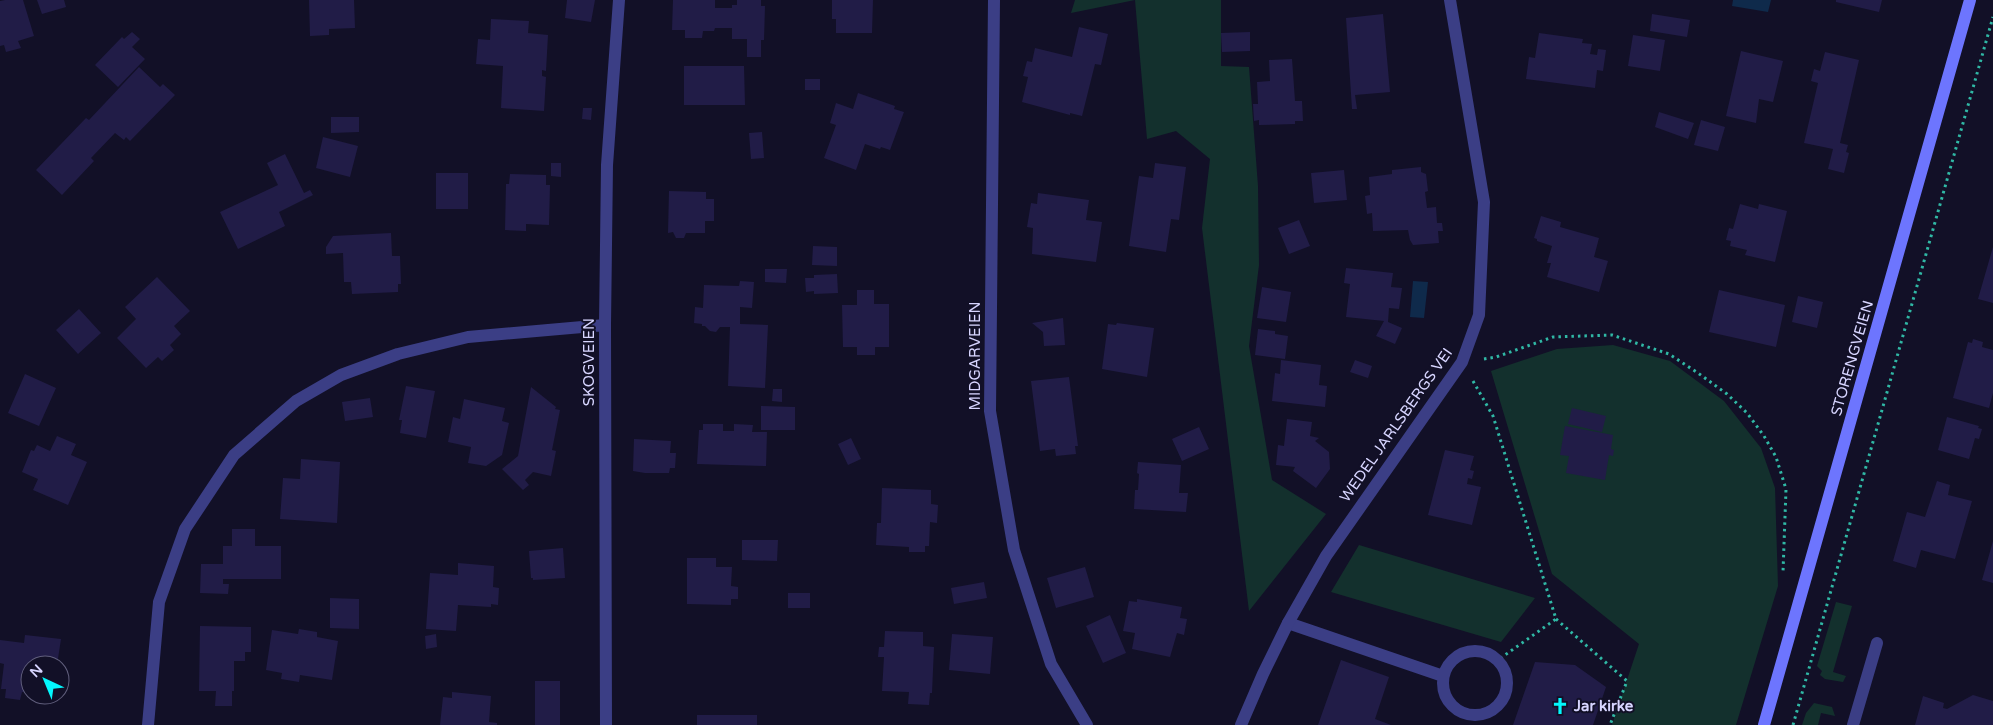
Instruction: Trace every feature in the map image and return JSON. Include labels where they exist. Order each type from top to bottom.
[{"type":"main road","name":"STORENGVEIEN","points":[[1764,725],[1970,0]]},
{"type":"street","name":"SKOGVEIEN","points":[[606,725],[605,324],[607,165],[619,0]]},
{"type":"street","name":"MIDGARVEIEN","points":[[994,0],[990,411],[1014,550],[1051,664],[1087,725]]},
{"type":"street","name":"WEDEL JARLSBERGS VEI","points":[[1241,725],[1288,623],[1326,556],[1462,362],[1479,315],[1484,202],[1450,0]]},
{"type":"street","points":[[148,725],[160,602],[185,529],[234,455],[296,401],[341,375],[398,354],[468,337],[605,324]]},
{"type":"street","points":[[1288,623],[1443,676]]},
{"type":"street","points":[[1853,725],[1877,643]]},
{"type":"street","points":[[1480,651],[1490,654],[1498,660],[1504,669],[1507,680],[1506,691],[1502,701],[1494,710],[1473,716],[1462,713],[1453,707],[1444,693],[1443,676],[1446,667],[1461,654],[1480,651]]},
{"type":"path","points":[[1793,725],[1993,17]]},
{"type":"path","points":[[1610,725],[1627,681],[1556,618],[1493,416],[1462,362],[1496,358],[1553,337],[1612,335],[1676,358],[1726,394],[1747,413],[1764,436],[1776,457],[1786,490],[1783,572],[1789,577]]},
{"type":"path","points":[[1498,660],[1556,618]]},
{"type":"green space","points":[[1075,0],[1135,0],[1071,13]]},
{"type":"green space","points":[[1135,0],[1221,0],[1221,66],[1249,67],[1258,186],[1259,265],[1249,346],[1272,480],[1326,514],[1249,611],[1202,228],[1210,159],[1176,131],[1147,139]]},
{"type":"green space","points":[[1613,345],[1670,361],[1724,401],[1761,448],[1775,488],[1778,586],[1736,725],[1612,725],[1639,644],[1552,574],[1491,371],[1557,349]]},
{"type":"green space","points":[[1359,545],[1535,598],[1501,642],[1331,592]]},
{"type":"green space","points":[[1836,602],[1852,606],[1833,672],[1846,676],[1843,682],[1825,679],[1820,675],[1822,671],[1817,666]]},
{"type":"green space","points":[[1814,703],[1832,707],[1835,716],[1821,713],[1818,725],[1802,725],[1806,713]]},
{"type":"water","points":[[1733,0],[1771,0],[1768,12],[1732,6]]},
{"type":"water","points":[[1413,281],[1428,282],[1424,318],[1410,317]]},
{"type":"building","points":[[23,0],[34,36],[18,41],[21,48],[6,52],[4,45],[0,46],[0,1]]},
{"type":"building","points":[[37,0],[64,0],[66,7],[42,14]]},
{"type":"building","points":[[309,0],[354,0],[355,28],[329,29],[329,35],[310,36]]},
{"type":"building","points":[[567,0],[595,0],[591,22],[565,18]]},
{"type":"building","points":[[673,0],[715,0],[715,8],[732,8],[732,5],[737,5],[737,0],[761,0],[761,6],[765,6],[764,40],[761,40],[761,57],[747,57],[747,39],[732,39],[732,28],[715,28],[714,31],[703,31],[702,38],[685,38],[685,30],[672,30]]},
{"type":"building","points":[[832,0],[873,0],[872,33],[836,33],[836,19],[832,19]]},
{"type":"building","points":[[1836,0],[1882,0],[1879,12],[1836,2]]},
{"type":"building","points":[[1383,14],[1390,92],[1355,95],[1357,109],[1352,109],[1346,18]]},
{"type":"building","points":[[1652,14],[1690,20],[1687,37],[1650,31]]},
{"type":"building","points":[[491,19],[529,21],[528,33],[548,35],[546,71],[542,70],[542,76],[546,77],[544,111],[501,108],[503,66],[476,64],[478,39],[490,40]]},
{"type":"building","points":[[1079,27],[1108,34],[1101,65],[1095,64],[1082,116],[1070,113],[1070,115],[1022,102],[1028,77],[1023,76],[1027,61],[1032,62],[1035,48],[1072,57]]},
{"type":"building","points":[[132,32],[140,39],[132,47],[145,59],[118,87],[95,65],[122,37],[124,39]]},
{"type":"building","points":[[1250,32],[1250,51],[1222,52],[1221,33]]},
{"type":"building","points":[[1539,33],[1583,39],[1582,43],[1592,44],[1590,54],[1597,55],[1598,49],[1606,50],[1603,71],[1597,70],[1595,88],[1526,79],[1529,57],[1535,58]]},
{"type":"building","points":[[1633,35],[1665,40],[1660,71],[1628,66]]},
{"type":"building","points":[[1741,51],[1783,61],[1773,102],[1759,99],[1756,123],[1726,116]]},
{"type":"building","points":[[1825,52],[1859,60],[1840,143],[1848,145],[1846,152],[1849,153],[1844,173],[1828,169],[1833,149],[1804,143],[1818,83],[1811,81],[1814,69],[1820,71]]},
{"type":"building","points":[[1292,59],[1295,101],[1302,101],[1303,121],[1295,121],[1295,124],[1259,125],[1259,120],[1254,121],[1253,104],[1258,104],[1257,82],[1270,81],[1269,60]]},
{"type":"building","points":[[684,66],[744,66],[745,105],[684,105]]},
{"type":"building","points":[[139,67],[160,87],[163,84],[175,95],[130,141],[126,137],[124,140],[115,133],[91,158],[94,161],[62,195],[36,170],[86,118],[89,120]]},
{"type":"building","points":[[805,79],[820,79],[820,90],[805,90]]},
{"type":"building","points":[[858,93],[895,106],[894,109],[904,112],[890,150],[865,144],[856,170],[824,158],[836,125],[830,123],[836,103],[853,109]]},
{"type":"building","points":[[583,108],[592,108],[591,120],[582,119]]},
{"type":"building","points":[[1659,112],[1694,123],[1688,139],[1655,127]]},
{"type":"building","points":[[331,117],[359,117],[359,132],[331,133]]},
{"type":"building","points":[[1701,120],[1725,127],[1718,151],[1694,145]]},
{"type":"building","points":[[762,132],[764,158],[751,159],[749,133]]},
{"type":"building","points":[[323,137],[358,146],[350,177],[316,168]]},
{"type":"building","points":[[285,154],[304,193],[310,190],[313,195],[279,212],[285,226],[238,249],[220,212],[278,185],[267,163]]},
{"type":"building","points":[[551,163],[561,163],[561,177],[551,176]]},
{"type":"building","points":[[1155,163],[1186,167],[1179,220],[1171,219],[1166,252],[1129,246],[1139,176],[1153,178]]},
{"type":"building","points":[[1421,167],[1421,172],[1426,174],[1428,191],[1425,192],[1427,208],[1436,207],[1437,223],[1442,223],[1443,231],[1438,231],[1439,243],[1413,245],[1408,230],[1373,231],[1372,213],[1367,214],[1365,196],[1370,195],[1369,177],[1392,174],[1392,170]]},
{"type":"building","points":[[1344,170],[1347,200],[1314,203],[1311,173]]},
{"type":"building","points":[[436,173],[468,173],[468,209],[436,209]]},
{"type":"building","points":[[510,174],[546,175],[546,185],[550,185],[549,225],[526,224],[526,231],[505,230],[506,184],[509,184]]},
{"type":"building","points":[[669,191],[706,192],[706,199],[714,199],[714,221],[705,221],[705,233],[686,233],[684,238],[676,238],[673,232],[668,233]]},
{"type":"building","points":[[1038,193],[1089,200],[1086,220],[1102,222],[1096,262],[1032,254],[1033,228],[1027,227],[1031,203],[1037,204]]},
{"type":"building","points":[[1740,204],[1758,209],[1759,204],[1787,211],[1775,262],[1745,255],[1747,250],[1730,246],[1731,241],[1726,240],[1729,228],[1733,229]]},
{"type":"building","points":[[1541,216],[1561,222],[1560,227],[1599,238],[1594,257],[1608,261],[1599,292],[1547,277],[1551,263],[1547,263],[1552,246],[1537,241],[1534,238]]},
{"type":"building","points":[[1299,220],[1310,246],[1289,254],[1278,228]]},
{"type":"building","points":[[391,233],[392,256],[400,256],[401,284],[398,284],[398,292],[352,294],[351,282],[344,282],[343,253],[326,254],[326,247],[333,236]]},
{"type":"building","points":[[813,246],[837,247],[837,266],[812,265]]},
{"type":"building","points":[[1993,247],[1993,303],[1978,299]]},
{"type":"building","points":[[1346,268],[1393,273],[1391,287],[1402,288],[1399,309],[1389,308],[1388,322],[1402,328],[1395,344],[1376,336],[1384,321],[1346,317],[1350,284],[1344,283]]},
{"type":"building","points":[[765,269],[787,269],[786,283],[765,282]]},
{"type":"building","points":[[837,274],[838,293],[814,294],[814,291],[806,292],[805,278],[814,278],[814,275]]},
{"type":"building","points":[[157,277],[190,311],[174,326],[181,334],[170,345],[174,350],[162,361],[158,357],[146,368],[117,338],[136,319],[125,307]]},
{"type":"building","points":[[740,281],[754,282],[752,308],[740,307],[740,324],[768,325],[765,388],[728,386],[730,327],[720,327],[716,332],[710,331],[705,326],[702,326],[702,324],[694,323],[695,307],[703,308],[704,285],[739,286]]},
{"type":"building","points":[[1262,287],[1291,292],[1286,322],[1257,318]]},
{"type":"building","points":[[857,290],[874,290],[874,304],[889,304],[889,347],[875,347],[875,355],[857,355],[857,347],[843,347],[842,305],[857,305]]},
{"type":"building","points":[[1719,290],[1785,305],[1776,347],[1709,332]]},
{"type":"building","points":[[1798,296],[1823,302],[1817,328],[1792,322]]},
{"type":"building","points":[[79,309],[101,333],[78,354],[56,330]]},
{"type":"building","points":[[1063,318],[1065,345],[1044,346],[1043,332],[1032,323]]},
{"type":"building","points":[[1117,323],[1154,328],[1147,377],[1102,369],[1108,324],[1116,325]]},
{"type":"building","points":[[1258,329],[1275,331],[1275,334],[1288,336],[1285,359],[1255,355]]},
{"type":"building","points":[[1973,339],[1983,342],[1982,347],[1993,350],[1993,393],[1989,408],[1953,398],[1968,342],[1972,343]]},
{"type":"building","points":[[1281,360],[1321,365],[1319,385],[1327,386],[1325,407],[1272,401],[1275,373],[1280,374]]},
{"type":"building","points":[[1355,360],[1372,366],[1368,378],[1350,372]]},
{"type":"building","points":[[25,374],[56,388],[39,426],[8,413]]},
{"type":"building","points":[[1069,377],[1078,446],[1075,446],[1076,454],[1056,456],[1055,449],[1040,451],[1031,381]]},
{"type":"building","points":[[406,386],[435,391],[426,438],[400,433],[402,420],[399,420]]},
{"type":"building","points":[[531,387],[556,407],[555,409],[560,410],[552,450],[556,451],[551,476],[533,472],[525,480],[529,485],[523,490],[502,469],[518,456]]},
{"type":"building","points":[[773,389],[782,389],[782,402],[772,401]]},
{"type":"building","points":[[370,398],[373,417],[345,421],[342,402]]},
{"type":"building","points":[[464,399],[505,408],[502,421],[509,423],[502,455],[486,466],[468,463],[471,447],[448,442],[453,417],[460,419]]},
{"type":"building","points":[[761,406],[795,407],[795,430],[761,430]]},
{"type":"building","points":[[1572,408],[1606,416],[1602,432],[1568,424]]},
{"type":"building","points":[[1947,417],[1979,426],[1978,428],[1982,429],[1979,439],[1975,438],[1969,459],[1938,450]]},
{"type":"building","points":[[1287,419],[1312,422],[1310,436],[1319,438],[1315,441],[1329,452],[1330,469],[1316,488],[1293,471],[1295,467],[1276,465],[1278,445],[1284,446]]},
{"type":"building","points":[[703,424],[723,424],[723,431],[734,431],[734,424],[753,425],[752,432],[767,432],[766,466],[697,464],[699,430],[703,430]]},
{"type":"building","points":[[1565,426],[1613,435],[1611,449],[1614,450],[1613,456],[1609,455],[1605,480],[1566,473],[1569,456],[1560,455]]},
{"type":"building","points":[[1199,427],[1209,449],[1182,461],[1172,439]]},
{"type":"building","points":[[57,436],[76,444],[71,455],[87,462],[68,505],[33,490],[38,479],[22,472],[31,450],[34,451],[37,445],[50,451]]},
{"type":"building","points":[[851,438],[861,459],[848,465],[838,444]]},
{"type":"building","points":[[634,439],[671,441],[670,453],[676,453],[675,468],[670,468],[669,473],[633,471]]},
{"type":"building","points":[[1445,450],[1474,456],[1470,470],[1474,471],[1472,479],[1468,478],[1467,484],[1481,487],[1472,525],[1428,515]]},
{"type":"building","points":[[301,459],[340,462],[337,523],[280,519],[283,478],[300,479]]},
{"type":"building","points":[[1138,462],[1181,465],[1179,493],[1188,493],[1186,512],[1134,509],[1135,490],[1138,490]]},
{"type":"building","points":[[1937,481],[1950,485],[1948,495],[1972,501],[1955,559],[1921,550],[1916,568],[1893,561],[1907,512],[1925,517]]},
{"type":"building","points":[[882,488],[931,490],[931,504],[938,505],[937,523],[930,522],[929,546],[925,546],[925,552],[909,552],[909,547],[876,545],[877,523],[881,523]]},
{"type":"building","points":[[232,529],[255,529],[255,546],[281,546],[281,579],[223,579],[223,584],[229,584],[228,594],[200,593],[201,564],[223,564],[223,546],[232,546]]},
{"type":"building","points":[[742,540],[778,540],[777,561],[742,560]]},
{"type":"building","points":[[1993,541],[1993,583],[1982,580]]},
{"type":"building","points":[[563,548],[565,578],[533,580],[531,578],[529,551]]},
{"type":"building","points":[[687,558],[716,558],[716,567],[732,567],[731,586],[738,587],[738,599],[731,599],[731,605],[687,604]]},
{"type":"building","points":[[458,563],[494,566],[493,587],[499,588],[498,605],[491,604],[491,607],[458,605],[456,631],[426,629],[430,573],[458,575]]},
{"type":"building","points":[[1085,567],[1094,597],[1056,608],[1047,578]]},
{"type":"building","points":[[984,582],[987,598],[954,604],[951,588]]},
{"type":"building","points":[[788,593],[810,593],[810,608],[788,608]]},
{"type":"building","points":[[330,598],[359,599],[359,629],[330,628]]},
{"type":"building","points":[[1137,599],[1182,607],[1180,618],[1187,619],[1184,635],[1177,633],[1170,657],[1132,649],[1135,633],[1123,631],[1129,601],[1137,602]]},
{"type":"building","points":[[1110,615],[1126,653],[1103,663],[1086,626]]},
{"type":"building","points":[[200,626],[251,627],[251,652],[245,652],[245,661],[234,661],[232,706],[215,706],[216,691],[199,691]]},
{"type":"building","points":[[299,629],[317,632],[317,637],[338,641],[332,680],[300,675],[299,682],[281,679],[282,673],[266,670],[272,630],[298,634]]},
{"type":"building","points":[[885,631],[923,632],[923,646],[934,647],[932,693],[930,693],[929,705],[908,704],[909,692],[882,691],[884,657],[878,657],[879,647],[884,647]]},
{"type":"building","points":[[436,634],[437,647],[426,649],[425,636]]},
{"type":"building","points":[[952,634],[993,637],[990,674],[949,670]]},
{"type":"building","points":[[25,635],[61,639],[59,655],[20,655],[20,700],[5,698],[6,689],[1,689],[4,664],[0,663],[0,640],[24,643]]},
{"type":"building","points":[[1341,660],[1389,677],[1375,719],[1391,725],[1318,725]]},
{"type":"building","name":"Jar kirke","points":[[1535,662],[1575,665],[1606,687],[1593,725],[1513,725]]},
{"type":"building","points":[[535,681],[560,681],[560,725],[535,725]]},
{"type":"building","points":[[452,692],[491,696],[489,722],[497,723],[497,725],[440,725],[443,697],[452,698]]},
{"type":"building","points":[[1973,695],[1993,701],[1993,725],[1915,725],[1923,696],[1944,703],[1943,708],[1947,709]]},
{"type":"building","points":[[697,715],[757,715],[757,725],[697,725]]},
{"type":"place","name":"Jar kirke","points":[[1560,706]]}]
